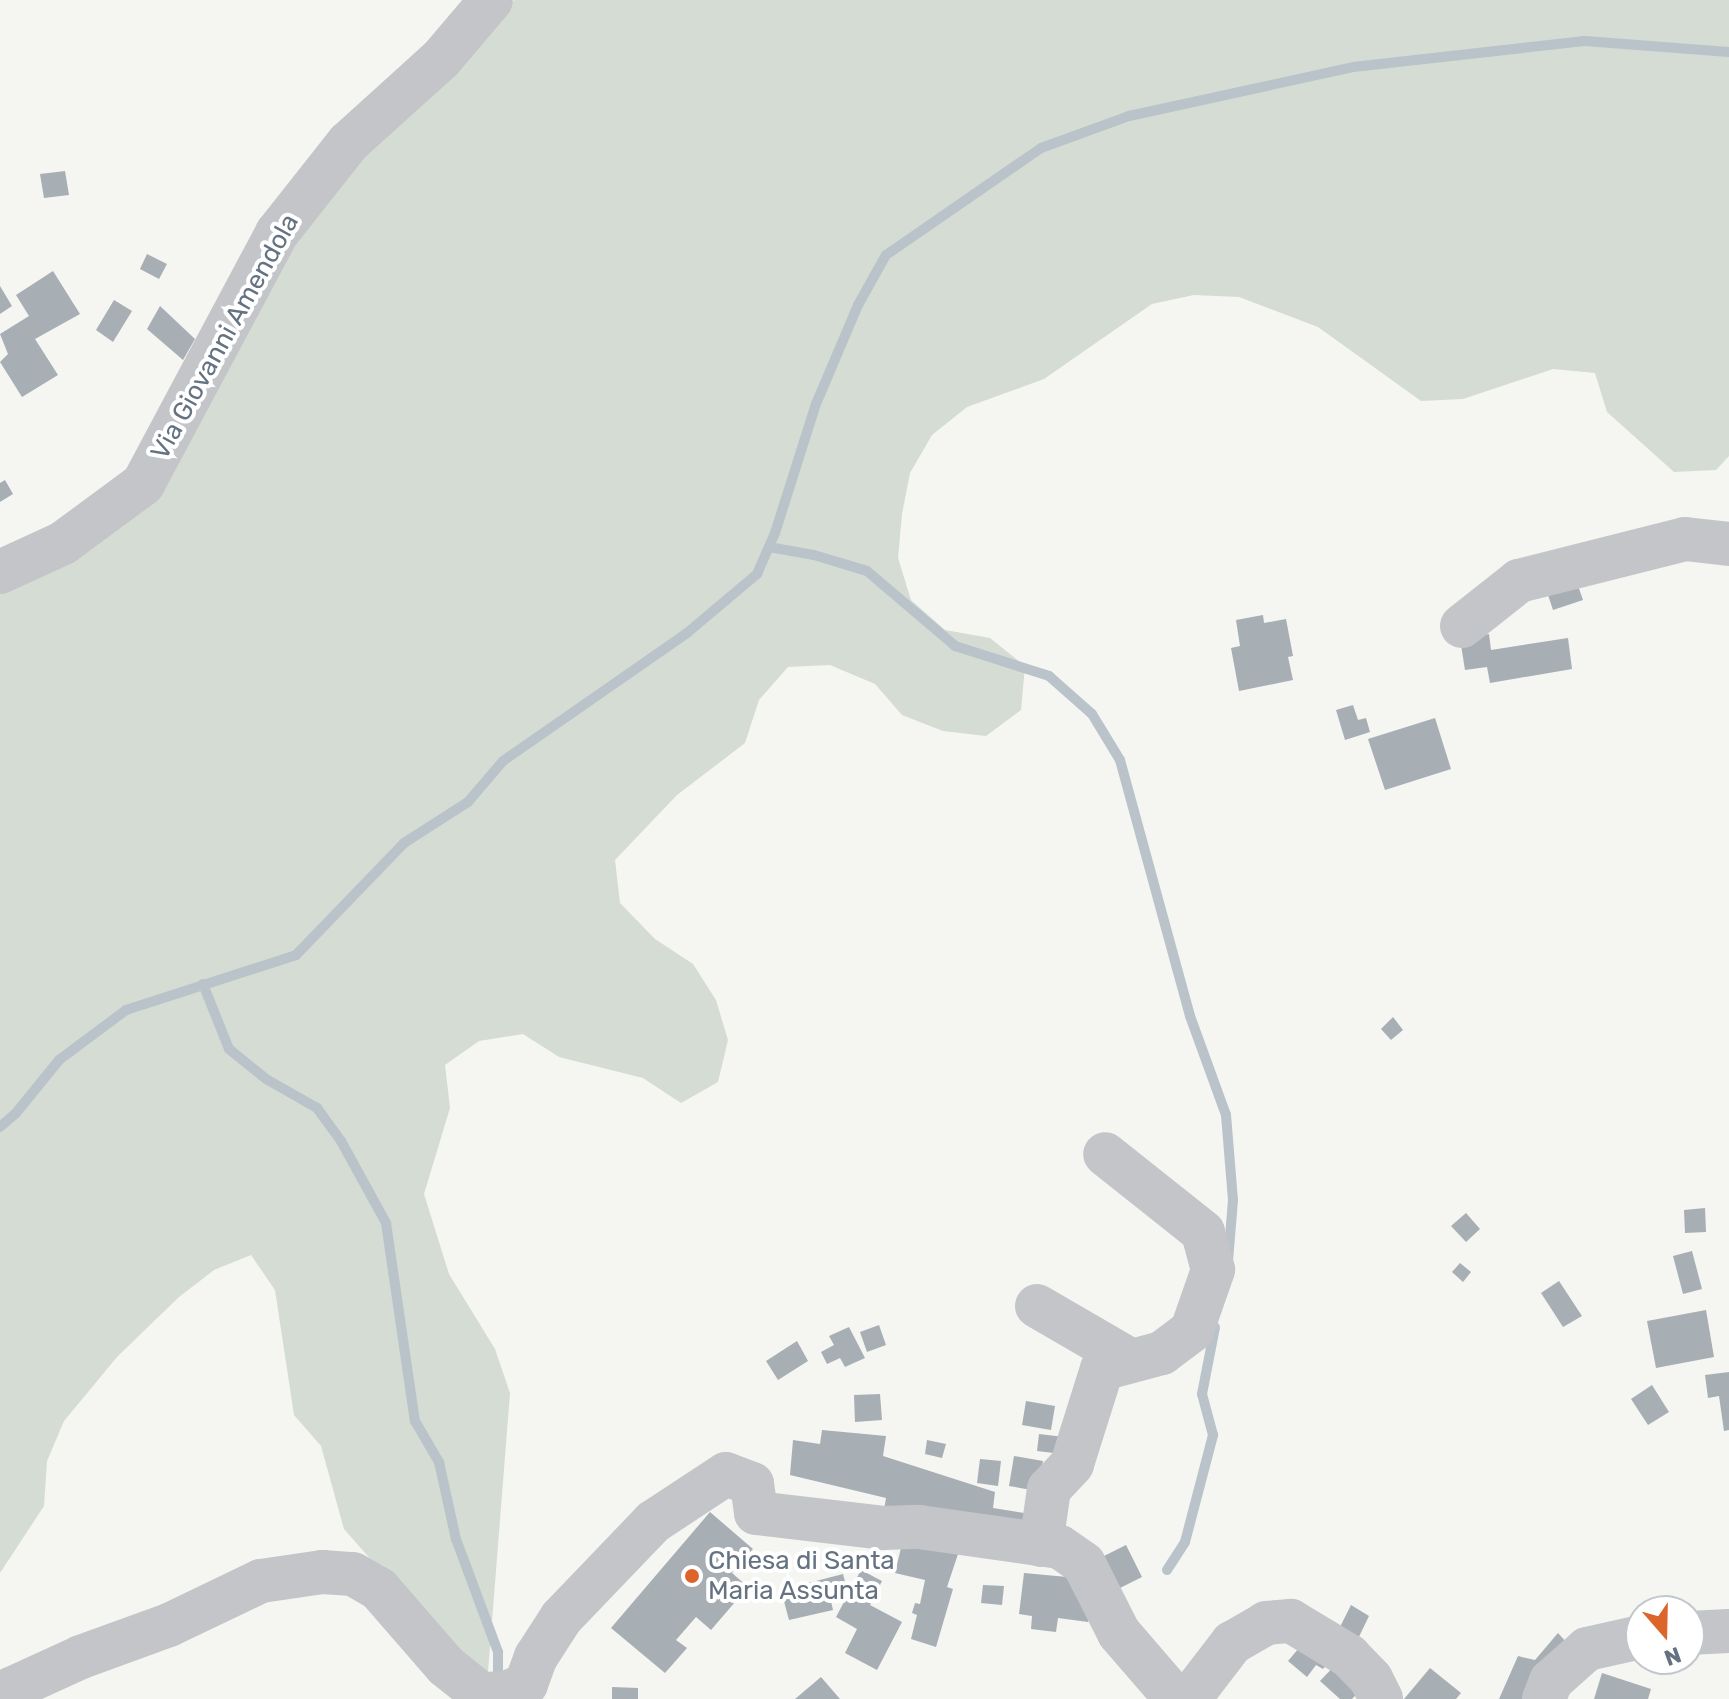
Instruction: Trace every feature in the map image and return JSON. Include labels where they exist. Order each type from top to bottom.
[{"type":"street","name":"Via Giovanni Amendola","points":[[0,572],[63,543],[143,484],[277,233],[348,143],[441,59],[491,0]]},
{"type":"street","points":[[1462,626],[1519,581],[1685,539],[1729,544]]},
{"type":"street","points":[[1041,1545],[1049,1489],[1072,1464],[1102,1369],[1162,1353],[1192,1330],[1213,1270],[1203,1232],[1105,1154]]},
{"type":"street","points":[[1037,1306],[1130,1360]]},
{"type":"street","points":[[3,1699],[11,1689],[169,1625],[261,1581],[322,1572],[353,1574],[379,1589],[446,1666],[481,1694],[506,1693],[526,1684],[536,1657],[561,1618],[653,1522],[726,1474],[752,1484],[756,1513],[883,1528],[919,1527],[1060,1547],[1084,1564],[1119,1633],[1176,1699]]},
{"type":"street","points":[[1189,1699],[1232,1643],[1266,1623],[1291,1621],[1349,1656],[1371,1679],[1381,1699]]},
{"type":"street","points":[[1705,1632],[1729,1631]]},
{"type":"street","points":[[1544,1699],[1551,1681],[1587,1649],[1625,1641]]},
{"type":"shaded area","points":[[514,0],[1729,0],[1729,456],[1716,470],[1674,472],[1607,412],[1595,373],[1553,369],[1463,399],[1421,401],[1318,327],[1239,297],[1194,295],[1152,304],[1044,379],[967,407],[932,435],[910,473],[902,514],[898,558],[911,600],[945,630],[990,638],[1025,666],[1021,710],[986,736],[943,731],[902,715],[875,684],[830,665],[788,667],[759,700],[745,743],[677,795],[615,860],[620,903],[655,939],[693,964],[716,1000],[728,1040],[718,1082],[681,1103],[643,1078],[559,1057],[523,1034],[479,1041],[445,1065],[450,1108],[424,1194],[449,1274],[495,1349],[510,1393],[488,1672],[452,1652],[344,1529],[321,1446],[294,1415],[275,1290],[251,1255],[214,1270],[179,1297],[117,1357],[64,1421],[47,1461],[44,1506],[0,1573],[0,579],[86,538],[278,268],[333,182],[454,75]]},
{"type":"building","points":[[65,171],[69,195],[44,198],[40,174]]},
{"type":"building","points":[[147,254],[167,264],[159,279],[140,269]]},
{"type":"building","points":[[53,271],[80,314],[35,339],[58,375],[22,397],[0,362],[8,354],[0,334],[29,316],[16,295]]},
{"type":"building","points":[[0,286],[12,306],[0,314]]},
{"type":"building","points":[[114,300],[132,311],[113,342],[96,330]]},
{"type":"building","points":[[160,306],[195,339],[183,360],[147,329]]},
{"type":"building","points":[[5,480],[13,494],[0,502],[0,483]]},
{"type":"building","points":[[1576,580],[1583,600],[1553,610],[1546,589]]},
{"type":"building","points":[[1263,615],[1264,623],[1286,619],[1293,656],[1288,657],[1293,680],[1239,691],[1231,648],[1240,646],[1236,620]]},
{"type":"building","points":[[1489,634],[1491,650],[1568,638],[1572,669],[1490,683],[1487,667],[1465,670],[1460,639]]},
{"type":"building","points":[[1353,705],[1358,720],[1366,718],[1370,732],[1345,740],[1336,710]]},
{"type":"building","points":[[1435,718],[1451,769],[1385,790],[1368,739]]},
{"type":"building","points":[[1393,1017],[1403,1030],[1391,1040],[1381,1029]]},
{"type":"building","points":[[1705,1208],[1706,1232],[1685,1233],[1684,1210]]},
{"type":"building","points":[[1466,1213],[1480,1229],[1466,1242],[1451,1226]]},
{"type":"building","points":[[1692,1251],[1702,1289],[1683,1294],[1673,1256]]},
{"type":"building","points":[[1460,1263],[1471,1272],[1463,1282],[1452,1272]]},
{"type":"building","points":[[1559,1281],[1582,1316],[1563,1327],[1541,1293]]},
{"type":"building","points":[[1706,1310],[1714,1357],[1656,1368],[1647,1321]]},
{"type":"building","points":[[879,1325],[886,1345],[867,1352],[860,1332]]},
{"type":"building","points":[[849,1327],[865,1358],[845,1367],[840,1358],[827,1364],[821,1352],[834,1345],[829,1336]]},
{"type":"building","points":[[797,1341],[808,1361],[778,1380],[766,1361]]},
{"type":"building","points":[[1729,1372],[1729,1430],[1724,1431],[1719,1396],[1708,1398],[1705,1375]]},
{"type":"building","points":[[1652,1385],[1669,1412],[1648,1425],[1631,1399]]},
{"type":"building","points":[[880,1394],[882,1420],[855,1422],[854,1395]]},
{"type":"building","points":[[1026,1401],[1055,1406],[1051,1430],[1022,1425]]},
{"type":"building","points":[[822,1430],[886,1436],[883,1456],[995,1492],[993,1508],[1031,1514],[1031,1538],[883,1516],[886,1498],[790,1475],[793,1440],[820,1444]]},
{"type":"building","points":[[1039,1434],[1064,1437],[1062,1454],[1037,1451]]},
{"type":"building","points":[[927,1440],[946,1444],[942,1458],[925,1454]]},
{"type":"building","points":[[1014,1456],[1043,1461],[1037,1491],[1009,1486]]},
{"type":"building","points":[[980,1459],[1001,1461],[998,1486],[977,1483]]},
{"type":"building","name":"Chiesa di Santa Maria Assunta","points":[[710,1512],[753,1549],[732,1573],[748,1587],[711,1630],[696,1617],[676,1640],[687,1648],[665,1673],[611,1628]]},
{"type":"building","points":[[905,1531],[961,1545],[947,1587],[953,1589],[936,1647],[911,1639],[917,1615],[912,1613],[915,1603],[920,1604],[925,1580],[895,1573]]},
{"type":"building","points":[[1126,1545],[1142,1577],[1112,1592],[1096,1560]]},
{"type":"building","points":[[861,1570],[882,1581],[870,1605],[902,1622],[877,1670],[845,1653],[857,1629],[836,1617]]},
{"type":"building","points":[[1024,1573],[1078,1578],[1090,1598],[1088,1622],[1058,1618],[1056,1632],[1031,1629],[1032,1616],[1019,1614]]},
{"type":"building","points":[[843,1574],[848,1593],[830,1597],[833,1610],[789,1620],[781,1590]]},
{"type":"building","points":[[983,1585],[1004,1586],[1002,1605],[981,1603]]},
{"type":"building","points":[[1351,1605],[1369,1616],[1354,1647],[1336,1635]]},
{"type":"building","points":[[1558,1633],[1567,1643],[1532,1699],[1499,1699],[1518,1656],[1535,1660]]},
{"type":"building","points":[[1310,1635],[1334,1656],[1323,1669],[1316,1665],[1307,1677],[1288,1661]]},
{"type":"building","points":[[1339,1661],[1365,1685],[1352,1699],[1340,1699],[1320,1681]]},
{"type":"building","points":[[1430,1668],[1461,1693],[1456,1699],[1404,1699]]},
{"type":"building","points":[[1602,1673],[1651,1689],[1648,1699],[1594,1699]]},
{"type":"building","points":[[821,1677],[840,1699],[795,1699]]},
{"type":"building","points":[[612,1687],[638,1688],[638,1699],[612,1699]]},
{"type":"waterway","points":[[0,1127],[16,1113],[59,1060],[126,1010],[296,955],[404,843],[468,802],[503,761],[687,633],[757,574],[775,533],[816,404],[858,305],[886,255],[1041,148],[1129,116],[1353,67],[1585,41],[1729,52]]},
{"type":"waterway","points":[[769,547],[814,555],[867,571],[955,646],[1049,676],[1092,714],[1120,760],[1190,1016],[1226,1115],[1233,1200],[1228,1261]]},
{"type":"waterway","points":[[203,984],[229,1049],[266,1079],[317,1108],[341,1141],[386,1223],[415,1421],[439,1462],[456,1539],[498,1652],[498,1685]]},
{"type":"waterway","points":[[1167,1570],[1185,1542],[1213,1435],[1202,1394],[1215,1327]]},
{"type":"place","name":"Chiesa di Santa Maria Assunta","points":[[692,1576]]}]
